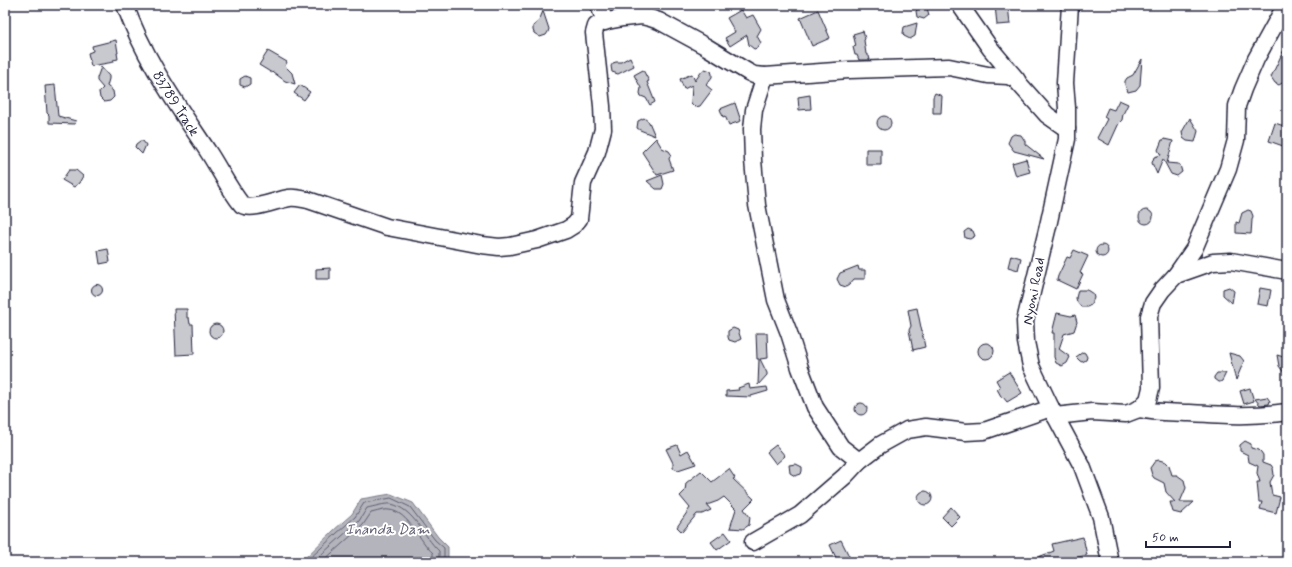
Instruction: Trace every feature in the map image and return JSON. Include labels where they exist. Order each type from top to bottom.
[{"type":"street","name":"83789 Track","points":[[125,5],[135,30],[150,59],[236,198],[242,205],[249,208],[290,198],[308,200],[387,227],[482,245],[510,246],[537,240],[566,230],[574,225],[579,219],[583,183],[597,152],[603,130],[602,106],[594,33],[596,26],[602,22],[605,22]]},
{"type":"street","points":[[599,5],[605,22],[642,16],[659,21],[754,74],[765,76],[849,70],[949,67],[988,75],[1008,76],[1015,79],[1026,91]]},
{"type":"street","points":[[960,5],[990,48],[1026,91],[1047,115],[1067,129]]},
{"type":"street","name":"Nyoni Road","points":[[1070,5],[1065,83],[1067,139],[1025,322],[1026,342],[1030,366],[1082,466],[1102,517],[1110,562]]},
{"type":"street","points":[[754,542],[800,515],[845,476],[859,461],[880,445],[907,430],[926,427],[966,432],[984,431],[1053,412],[1126,414],[1139,409],[1148,400],[1151,388],[1149,316],[1153,303],[1162,290],[1176,275],[1194,249],[1225,176],[1236,140],[1237,106],[1243,89],[1256,59],[1286,6]]},
{"type":"street","points":[[765,76],[754,110],[752,129],[753,160],[757,205],[776,300],[815,407],[840,447],[859,461]]},
{"type":"street","points":[[1176,275],[1213,262],[1231,261],[1287,271]]},
{"type":"street","points":[[1139,409],[1154,412],[1236,416],[1268,415],[1287,412]]},
{"type":"water","name":"Inanda Dam","points":[[391,494],[413,503],[438,537],[448,547],[448,562],[301,562],[352,514],[361,499]]},
{"type":"building","points":[[995,5],[1008,5],[1010,24],[997,25]]},
{"type":"building","points":[[921,6],[927,8],[929,15],[924,19],[917,17],[916,11]]},
{"type":"building","points":[[741,10],[746,18],[753,15],[761,29],[757,36],[761,43],[757,48],[754,49],[749,45],[747,35],[730,46],[725,38],[735,32],[727,18]]},
{"type":"building","points":[[818,10],[830,38],[812,46],[800,18]]},
{"type":"building","points":[[543,11],[549,29],[546,35],[540,37],[534,33],[533,26],[539,21]]},
{"type":"building","points":[[917,23],[915,36],[910,39],[904,36],[904,27]]},
{"type":"building","points":[[863,31],[866,54],[869,56],[870,60],[859,60],[857,55],[855,55],[853,47],[856,46],[853,34]]},
{"type":"building","points":[[116,40],[118,59],[113,60],[114,62],[91,66],[88,53],[93,51],[92,46]]},
{"type":"building","points":[[1287,43],[1287,78],[1279,85],[1275,83],[1271,77]]},
{"type":"building","points":[[268,51],[287,62],[285,66],[292,73],[295,84],[285,81],[273,72],[272,73],[259,65]]},
{"type":"building","points":[[630,57],[634,66],[618,74],[612,72],[611,66],[613,63],[621,62]]},
{"type":"building","points":[[1142,59],[1140,85],[1136,90],[1128,92],[1125,81],[1133,75]]},
{"type":"building","points":[[101,67],[109,76],[107,86],[113,91],[114,97],[110,101],[104,102],[100,98],[99,92],[103,88],[97,81],[97,78]]},
{"type":"building","points":[[705,69],[711,71],[712,74],[712,77],[706,85],[712,90],[700,106],[695,107],[691,103],[692,85],[684,89],[680,79],[692,74],[695,81]]},
{"type":"building","points":[[643,70],[649,81],[647,82],[655,102],[650,105],[646,98],[641,96],[641,88],[634,75]]},
{"type":"building","points":[[245,76],[250,78],[250,84],[245,87],[240,85],[240,79]]},
{"type":"building","points":[[55,85],[58,116],[76,121],[75,124],[49,123],[45,86]]},
{"type":"building","points":[[300,85],[310,92],[304,100],[294,93]]},
{"type":"building","points":[[935,93],[942,96],[941,113],[933,113],[933,97]]},
{"type":"building","points":[[810,95],[811,109],[799,110],[798,97]]},
{"type":"building","points":[[1119,100],[1128,104],[1122,120],[1119,123],[1109,145],[1097,138],[1107,119],[1104,117],[1108,108],[1114,110]]},
{"type":"building","points":[[735,103],[741,121],[729,125],[725,116],[723,117],[720,109]]},
{"type":"building","points":[[881,116],[887,116],[891,120],[891,126],[887,130],[881,130],[877,126],[877,120]]},
{"type":"building","points":[[644,118],[649,122],[655,136],[637,128],[638,121]]},
{"type":"building","points":[[1190,118],[1198,131],[1195,142],[1187,141],[1183,138],[1182,132]]},
{"type":"building","points":[[1275,123],[1287,127],[1287,140],[1285,139],[1283,146],[1269,141]]},
{"type":"building","points":[[1014,134],[1021,135],[1025,141],[1025,144],[1044,159],[1014,151],[1008,143],[1011,136]]},
{"type":"building","points":[[656,138],[662,148],[669,151],[671,154],[669,159],[673,170],[657,175],[642,152]]},
{"type":"building","points":[[1162,140],[1173,141],[1167,163],[1180,165],[1182,172],[1177,176],[1171,174],[1163,159],[1157,174],[1152,163],[1154,157],[1161,155],[1158,150]]},
{"type":"building","points":[[140,141],[143,141],[146,145],[142,154],[135,147]]},
{"type":"building","points":[[866,149],[881,149],[881,165],[866,165]]},
{"type":"building","points":[[1026,159],[1030,172],[1016,176],[1012,163]]},
{"type":"building","points":[[69,170],[76,170],[83,176],[79,183],[74,187],[62,180]]},
{"type":"building","points":[[662,175],[664,184],[662,189],[656,189],[647,181]]},
{"type":"building","points":[[1143,210],[1149,210],[1153,214],[1153,220],[1149,224],[1143,224],[1139,220],[1139,214]]},
{"type":"building","points":[[1248,210],[1251,211],[1253,216],[1251,234],[1236,233],[1236,222],[1239,223],[1242,213]]},
{"type":"building","points":[[968,229],[973,231],[975,236],[970,239],[965,238],[964,232]]},
{"type":"building","points":[[1104,245],[1107,246],[1107,256],[1100,257],[1097,256],[1096,249],[1097,246]]},
{"type":"building","points":[[108,249],[110,262],[100,264],[98,251]]},
{"type":"building","points":[[1074,250],[1088,256],[1080,273],[1083,274],[1076,289],[1057,280],[1067,257],[1070,258]]},
{"type":"building","points":[[1011,255],[1021,258],[1018,270],[1008,267]]},
{"type":"building","points":[[858,266],[859,270],[865,270],[865,279],[854,279],[846,287],[840,285],[837,279],[840,273]]},
{"type":"building","points":[[330,268],[330,279],[316,279],[316,269]]},
{"type":"building","points":[[95,285],[99,285],[101,286],[101,294],[95,295],[92,292],[92,288]]},
{"type":"building","points":[[1229,287],[1234,291],[1232,303],[1223,295],[1223,289]]},
{"type":"building","points":[[1260,288],[1271,290],[1268,306],[1257,304]]},
{"type":"building","points":[[1078,290],[1087,290],[1093,294],[1094,298],[1091,305],[1081,307],[1076,298]]},
{"type":"building","points":[[917,308],[925,347],[913,350],[909,330],[911,326],[908,310]]},
{"type":"building","points":[[174,309],[187,309],[187,318],[189,318],[190,324],[193,324],[194,354],[176,355]]},
{"type":"building","points":[[1057,313],[1071,316],[1075,315],[1077,322],[1074,331],[1064,334],[1059,349],[1070,357],[1067,363],[1062,366],[1056,363],[1054,357],[1054,333],[1052,333]]},
{"type":"building","points":[[216,324],[221,326],[223,331],[221,336],[216,338],[211,336],[209,331],[211,326]]},
{"type":"building","points":[[733,328],[738,330],[741,339],[735,342],[729,340],[728,337],[728,331]]},
{"type":"building","points":[[756,333],[767,333],[768,358],[760,359],[767,375],[758,385],[759,359],[757,359]]},
{"type":"building","points":[[986,343],[992,345],[994,351],[992,357],[986,359],[980,357],[978,351],[980,345]]},
{"type":"building","points":[[1083,352],[1087,357],[1086,360],[1082,362],[1076,357]]},
{"type":"building","points":[[1229,353],[1240,356],[1244,361],[1236,380]]},
{"type":"building","points":[[1277,355],[1287,358],[1287,377],[1279,366]]},
{"type":"building","points":[[1009,372],[1022,393],[1007,402],[1003,397],[1002,398],[997,389],[1000,387],[996,380]]},
{"type":"building","points":[[1217,373],[1226,373],[1220,382],[1214,379]]},
{"type":"building","points":[[749,384],[750,389],[767,387],[768,391],[751,397],[726,396],[726,391],[739,390],[738,388]]},
{"type":"building","points":[[1250,388],[1254,401],[1244,404],[1240,391]]},
{"type":"building","points":[[1267,397],[1270,401],[1269,404],[1260,405],[1255,399]]},
{"type":"building","points":[[863,403],[866,404],[866,414],[859,415],[856,414],[855,407],[856,404]]},
{"type":"building","points":[[1245,441],[1251,444],[1251,448],[1259,450],[1263,455],[1263,462],[1271,465],[1273,468],[1274,475],[1270,482],[1272,495],[1280,497],[1276,513],[1260,509],[1262,502],[1259,502],[1257,482],[1260,482],[1257,473],[1258,466],[1249,462],[1248,455],[1240,451],[1240,445]]},
{"type":"building","points":[[677,445],[681,454],[688,450],[696,464],[678,470],[673,468],[673,463],[666,449]]},
{"type":"building","points":[[776,445],[785,456],[776,464],[767,452]]},
{"type":"building","points":[[1159,460],[1166,462],[1169,465],[1172,475],[1177,475],[1184,480],[1186,488],[1180,502],[1194,502],[1181,514],[1173,512],[1170,502],[1175,502],[1166,492],[1164,483],[1154,478],[1152,475],[1150,468],[1155,461]]},
{"type":"building","points":[[796,464],[802,467],[802,471],[801,474],[795,476],[790,473],[789,465]]},
{"type":"building","points":[[729,469],[735,478],[733,479],[754,499],[744,509],[750,517],[749,525],[743,529],[730,528],[736,509],[724,497],[707,505],[711,510],[702,514],[697,514],[682,532],[677,527],[690,508],[680,496],[685,491],[686,483],[701,471],[712,482]]},
{"type":"building","points":[[925,491],[930,493],[932,498],[930,503],[925,505],[920,503],[918,498],[920,493]]},
{"type":"building","points":[[951,507],[960,517],[951,526],[942,517]]},
{"type":"building","points":[[725,532],[731,540],[717,550],[711,542]]},
{"type":"building","points":[[1083,537],[1087,555],[1062,562],[1028,561],[1054,551],[1052,544]]},
{"type":"building","points":[[841,540],[852,562],[838,562],[830,545]]}]
